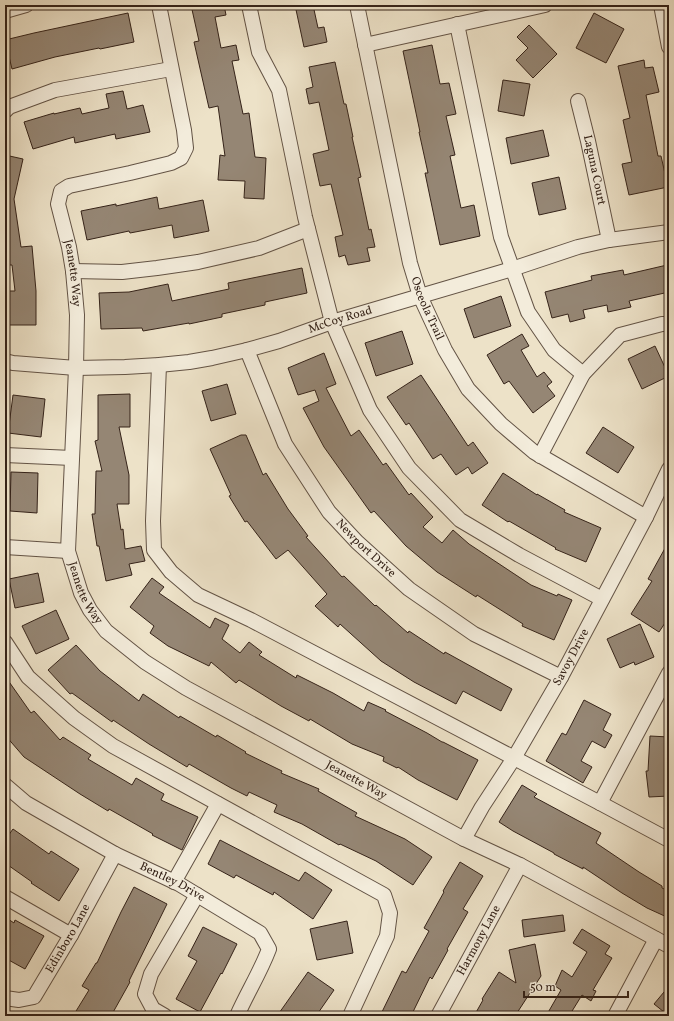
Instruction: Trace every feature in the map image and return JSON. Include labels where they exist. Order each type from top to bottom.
[{"type":"street","points":[[5,11],[26,5]]},
{"type":"street","name":"Jeanette Way","points":[[159,5],[184,130],[186,148],[180,158],[171,163],[69,186],[61,191],[58,204],[69,247],[77,315],[68,551],[82,594],[90,610],[106,631],[144,662],[186,688],[464,839],[520,865],[669,946]]},
{"type":"street","points":[[249,5],[259,52],[279,90],[308,229],[332,322],[370,410],[409,468],[460,520],[519,555],[602,598]]},
{"type":"street","name":"Osceola Trail","points":[[356,5],[410,263],[420,296],[445,350],[468,389],[501,424],[534,452],[646,517]]},
{"type":"street","points":[[365,45],[545,5]]},
{"type":"street","points":[[661,5],[669,47]]},
{"type":"street","points":[[457,24],[501,237],[512,269],[528,312],[554,350],[583,374]]},
{"type":"street","points":[[5,111],[9,108],[55,90],[171,69]]},
{"type":"street","name":"Laguna Court","points":[[578,101],[609,240]]},
{"type":"street","points":[[73,271],[122,272],[198,262],[259,248],[308,229]]},
{"type":"street","name":"McCoy Road","points":[[5,361],[13,363],[76,368],[125,367],[190,362],[247,350],[280,341],[332,322],[512,269],[578,247],[609,240],[669,232]]},
{"type":"street","points":[[540,456],[583,374],[620,336],[662,324],[669,324]]},
{"type":"street","name":"Newport Drive","points":[[247,350],[285,444],[329,512],[357,542],[409,589],[474,634],[561,677]]},
{"type":"street","points":[[159,365],[153,521],[154,550],[171,572],[198,595],[258,624],[669,840]]},
{"type":"street","points":[[5,455],[72,458]]},
{"type":"street","name":"Savoy Drive","points":[[464,839],[482,807],[514,758],[561,677],[646,517],[669,469]]},
{"type":"street","points":[[5,546],[68,551]]},
{"type":"street","points":[[5,642],[28,677],[74,718],[113,746],[384,896],[390,913],[387,936],[350,1016]]},
{"type":"street","points":[[600,803],[669,672]]},
{"type":"street","name":"Bentley Drive","points":[[5,785],[26,803],[116,854],[174,882],[260,933],[269,949],[263,966],[237,1016]]},
{"type":"street","points":[[174,882],[218,804]]},
{"type":"street","name":"Edinboro Lane","points":[[5,998],[19,1000],[34,997],[71,935],[116,854]]},
{"type":"street","name":"Harmony Lane","points":[[438,1016],[520,865]]},
{"type":"street","points":[[165,1016],[153,1009],[145,994],[151,974],[197,895]]},
{"type":"street","points":[[5,897],[71,935]]},
{"type":"street","points":[[614,1016],[656,939]]},
{"type":"building","points":[[191,5],[224,5],[226,15],[215,17],[221,48],[236,45],[239,60],[232,61],[243,114],[249,113],[255,157],[266,158],[264,199],[244,198],[245,181],[218,180],[220,155],[225,156],[218,106],[209,108],[194,42],[199,41]]},
{"type":"building","points":[[295,5],[313,5],[318,28],[324,27],[327,42],[304,47]]},
{"type":"building","points":[[128,13],[134,42],[55,57],[12,69],[5,40]]},
{"type":"building","points":[[594,13],[624,29],[606,63],[576,48]]},
{"type":"building","points":[[529,25],[557,54],[533,78],[516,60],[528,48],[517,37]]},
{"type":"building","points":[[432,45],[440,84],[449,83],[456,114],[446,116],[455,155],[450,156],[461,208],[474,205],[480,236],[440,245],[425,173],[428,173],[403,51]]},
{"type":"building","points":[[644,60],[645,68],[653,67],[659,92],[646,95],[658,156],[661,156],[668,187],[629,195],[622,164],[632,162],[623,120],[630,118],[618,66]]},
{"type":"building","points":[[335,62],[353,137],[361,177],[358,178],[369,230],[371,229],[375,247],[367,248],[370,261],[348,265],[345,255],[339,257],[335,237],[343,235],[331,184],[320,186],[313,154],[329,150],[319,102],[309,104],[306,89],[313,87],[309,67]]},
{"type":"building","points":[[503,80],[530,84],[524,116],[498,111]]},
{"type":"building","points":[[123,91],[127,109],[143,105],[150,132],[116,139],[115,134],[75,143],[74,137],[33,149],[24,122],[54,113],[80,108],[82,114],[109,108],[106,94]]},
{"type":"building","points":[[543,130],[549,156],[511,164],[506,138]]},
{"type":"building","points":[[5,155],[23,159],[14,199],[21,247],[32,246],[36,291],[36,325],[8,325],[8,306],[5,305],[5,291],[15,291],[12,265],[5,265]]},
{"type":"building","points":[[559,177],[566,209],[539,215],[532,183]]},
{"type":"building","points":[[157,197],[159,209],[203,200],[209,231],[174,238],[172,225],[130,233],[129,231],[87,240],[81,211],[116,204],[116,206]]},
{"type":"building","points":[[667,265],[669,292],[629,301],[631,307],[608,312],[607,305],[583,310],[585,318],[570,322],[568,314],[552,318],[545,292],[592,280],[591,276],[623,270],[624,275]]},
{"type":"building","points":[[302,268],[307,293],[265,302],[265,305],[222,314],[222,317],[189,324],[143,331],[142,328],[101,329],[99,293],[129,292],[168,284],[172,301],[229,289],[228,283]]},
{"type":"building","points":[[501,296],[511,326],[474,338],[464,309]]},
{"type":"building","points":[[402,331],[413,364],[376,376],[365,343]]},
{"type":"building","points":[[522,334],[529,346],[521,350],[537,377],[544,372],[552,382],[547,386],[555,396],[533,413],[509,381],[504,384],[487,355]]},
{"type":"building","points":[[655,346],[669,376],[642,389],[628,359]]},
{"type":"building","points":[[324,353],[336,384],[326,388],[351,436],[359,430],[383,465],[386,463],[409,495],[411,493],[433,517],[423,527],[442,543],[453,530],[469,544],[531,585],[557,596],[558,594],[572,600],[554,640],[522,626],[523,624],[477,595],[476,597],[437,572],[406,546],[374,511],[371,513],[324,447],[303,408],[319,401],[315,390],[298,395],[288,368]]},
{"type":"building","points":[[421,375],[468,446],[473,442],[488,463],[472,474],[468,467],[456,475],[441,454],[433,459],[409,423],[406,425],[387,397]]},
{"type":"building","points":[[227,384],[236,414],[211,421],[202,391]]},
{"type":"building","points":[[130,394],[130,427],[119,427],[129,475],[129,504],[117,504],[121,530],[123,529],[125,549],[141,546],[145,561],[129,564],[132,575],[106,581],[99,546],[97,546],[92,514],[95,514],[96,471],[102,471],[95,441],[98,440],[98,395]]},
{"type":"building","points":[[13,395],[45,399],[41,437],[8,433]]},
{"type":"building","points":[[603,427],[634,447],[618,473],[586,453]]},
{"type":"building","points":[[241,435],[246,435],[263,475],[266,473],[288,509],[308,536],[306,537],[342,577],[344,576],[375,606],[376,605],[408,633],[409,631],[444,654],[445,652],[512,689],[501,711],[463,691],[456,704],[414,682],[381,661],[340,624],[338,627],[315,606],[327,594],[288,550],[276,559],[247,521],[245,522],[229,496],[231,495],[210,449]]},
{"type":"building","points":[[11,472],[38,473],[37,513],[10,511]]},
{"type":"building","points":[[503,473],[537,495],[565,510],[564,512],[601,528],[586,562],[555,549],[556,548],[509,521],[508,522],[482,505]]},
{"type":"building","points":[[669,541],[669,617],[659,632],[631,614],[652,581],[648,579]]},
{"type":"building","points":[[38,573],[44,602],[15,608],[9,579]]},
{"type":"building","points":[[152,578],[164,587],[159,593],[210,628],[215,618],[229,625],[222,639],[240,653],[249,642],[262,652],[259,655],[296,678],[297,675],[364,711],[368,702],[386,710],[385,711],[478,760],[457,800],[418,780],[398,767],[397,768],[383,761],[384,757],[352,744],[310,719],[309,721],[281,706],[239,680],[236,683],[211,662],[209,666],[168,646],[150,633],[154,626],[130,607]]},
{"type":"building","points":[[56,610],[69,639],[36,654],[22,626]]},
{"type":"building","points":[[640,624],[654,657],[635,665],[634,662],[620,668],[607,639]]},
{"type":"building","points":[[76,645],[100,671],[139,701],[143,694],[179,718],[180,716],[216,737],[217,735],[246,752],[245,753],[282,771],[281,773],[319,789],[318,791],[357,813],[355,816],[405,839],[432,857],[413,885],[376,861],[340,844],[339,845],[302,824],[274,812],[277,805],[249,792],[247,796],[189,764],[187,767],[113,720],[112,722],[72,693],[70,694],[48,670]]},
{"type":"building","points":[[5,676],[31,713],[34,711],[60,740],[63,737],[91,755],[88,759],[132,785],[136,778],[164,794],[161,800],[198,817],[182,850],[152,835],[153,834],[109,809],[108,811],[24,757],[5,735]]},
{"type":"building","points":[[584,700],[611,714],[603,730],[612,735],[605,748],[592,741],[581,761],[592,767],[583,783],[546,761],[562,733],[566,735]]},
{"type":"building","points":[[650,736],[669,737],[669,796],[649,797],[646,771],[648,771]]},
{"type":"building","points":[[522,785],[537,794],[534,797],[601,833],[596,843],[662,886],[662,888],[669,891],[669,918],[647,908],[583,867],[583,869],[554,854],[499,822]]},
{"type":"building","points":[[13,829],[49,854],[51,851],[79,869],[59,901],[31,883],[32,882],[5,863],[5,840]]},
{"type":"building","points":[[220,840],[299,881],[305,872],[332,890],[313,919],[274,892],[273,895],[236,875],[234,878],[208,864]]},
{"type":"building","points":[[460,862],[483,876],[463,909],[468,912],[432,979],[430,977],[411,1016],[380,1016],[402,971],[406,973],[429,931],[424,928]]},
{"type":"building","points":[[134,887],[167,904],[129,981],[130,982],[111,1016],[73,1016],[89,990],[82,986],[97,963]]},
{"type":"building","points":[[563,915],[565,931],[524,937],[522,920]]},
{"type":"building","points":[[5,917],[14,923],[15,920],[44,936],[25,969],[5,958]]},
{"type":"building","points":[[347,921],[353,953],[317,960],[310,929]]},
{"type":"building","points":[[203,927],[237,944],[200,1012],[176,999],[197,961],[188,956]]},
{"type":"building","points":[[582,929],[610,946],[605,954],[612,958],[593,990],[596,991],[591,1001],[582,995],[569,1016],[546,1016],[561,990],[555,986],[562,970],[572,977],[587,952],[573,943]]},
{"type":"building","points":[[535,944],[541,976],[515,1016],[474,1016],[483,1000],[482,999],[499,972],[516,983],[509,950]]},
{"type":"building","points":[[308,972],[334,990],[316,1016],[277,1016]]},
{"type":"building","points":[[669,986],[669,1016],[654,1004]]}]
